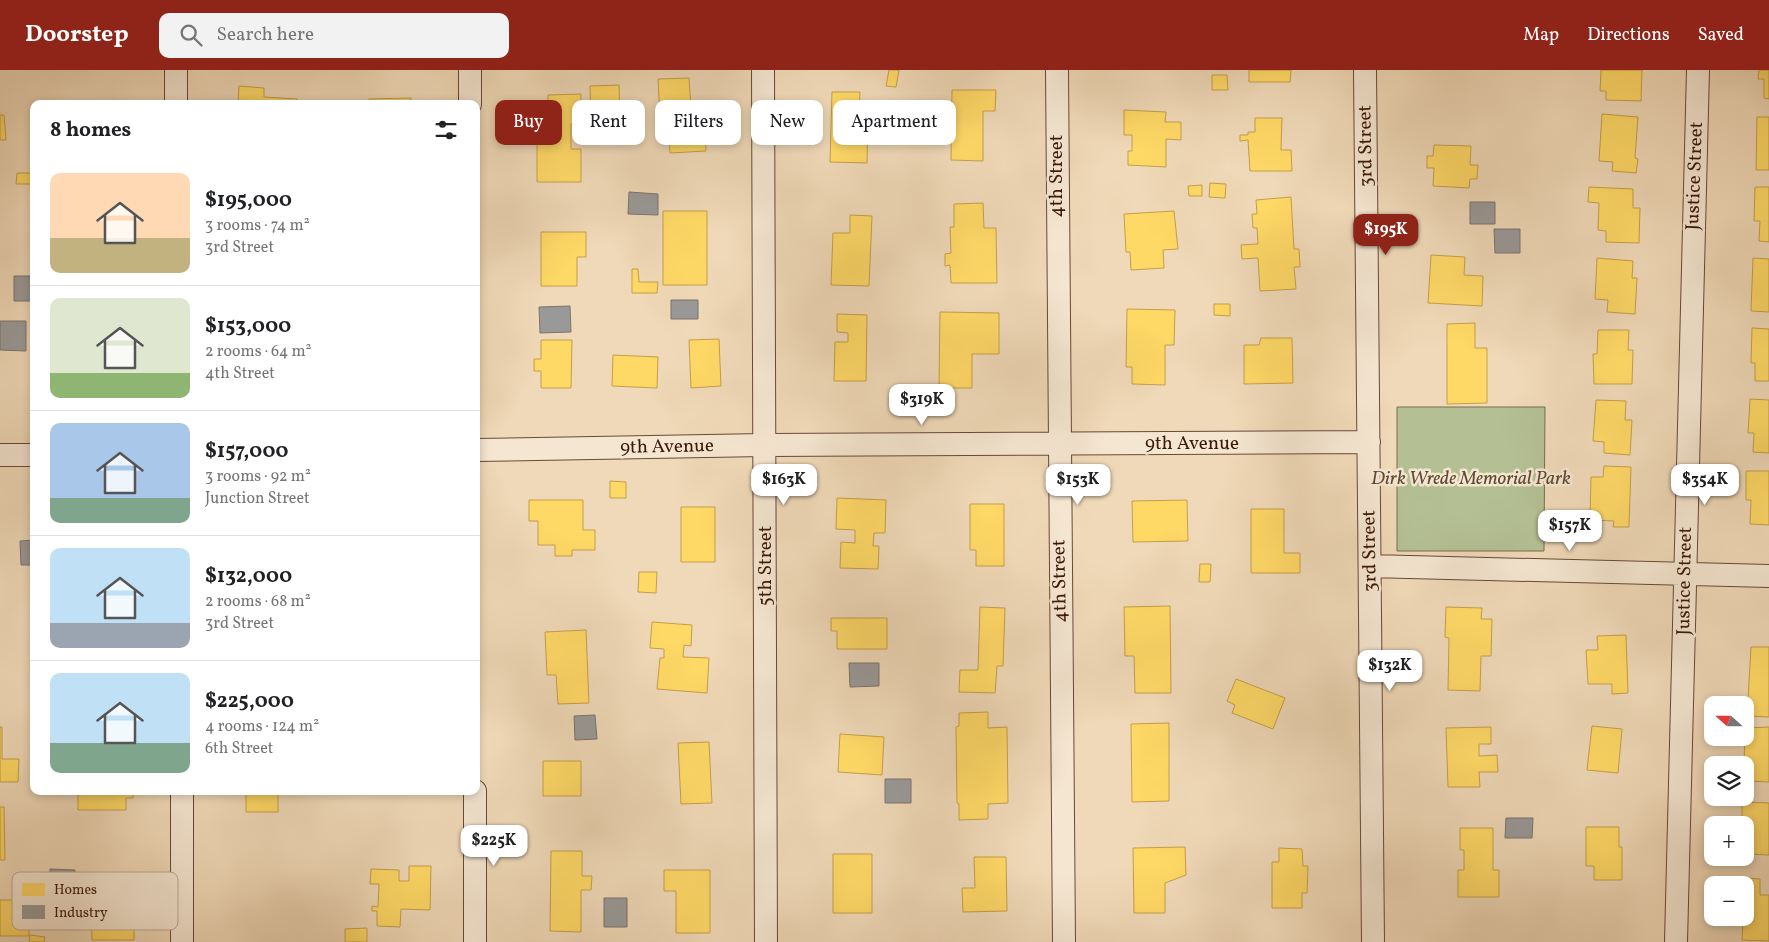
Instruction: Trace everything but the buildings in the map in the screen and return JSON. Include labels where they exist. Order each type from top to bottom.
[{"type":"street","points":[[176,70],[176,100]]},
{"type":"street","points":[[470,70],[470,100]]},
{"type":"street","name":"5th Street","points":[[763,70],[766,445],[766,942]]},
{"type":"street","name":"4th Street","points":[[1057,70],[1064,942]]},
{"type":"street","name":"3rd Street","points":[[1365,70],[1373,942]]},
{"type":"street","name":"Justice Street","points":[[1676,942],[1698,70]]},
{"type":"street","name":"9th Avenue","points":[[480,450],[766,445],[1369,442]]},
{"type":"street","points":[[0,455],[30,454]]},
{"type":"street","points":[[1370,566],[1769,576]]},
{"type":"street","points":[[182,795],[182,942]]},
{"type":"street","points":[[475,795],[475,942]]},
{"type":"green space","name":"Dirk Wrede Memorial Park","points":[[1397,407],[1545,407],[1544,551],[1397,551]]}]
